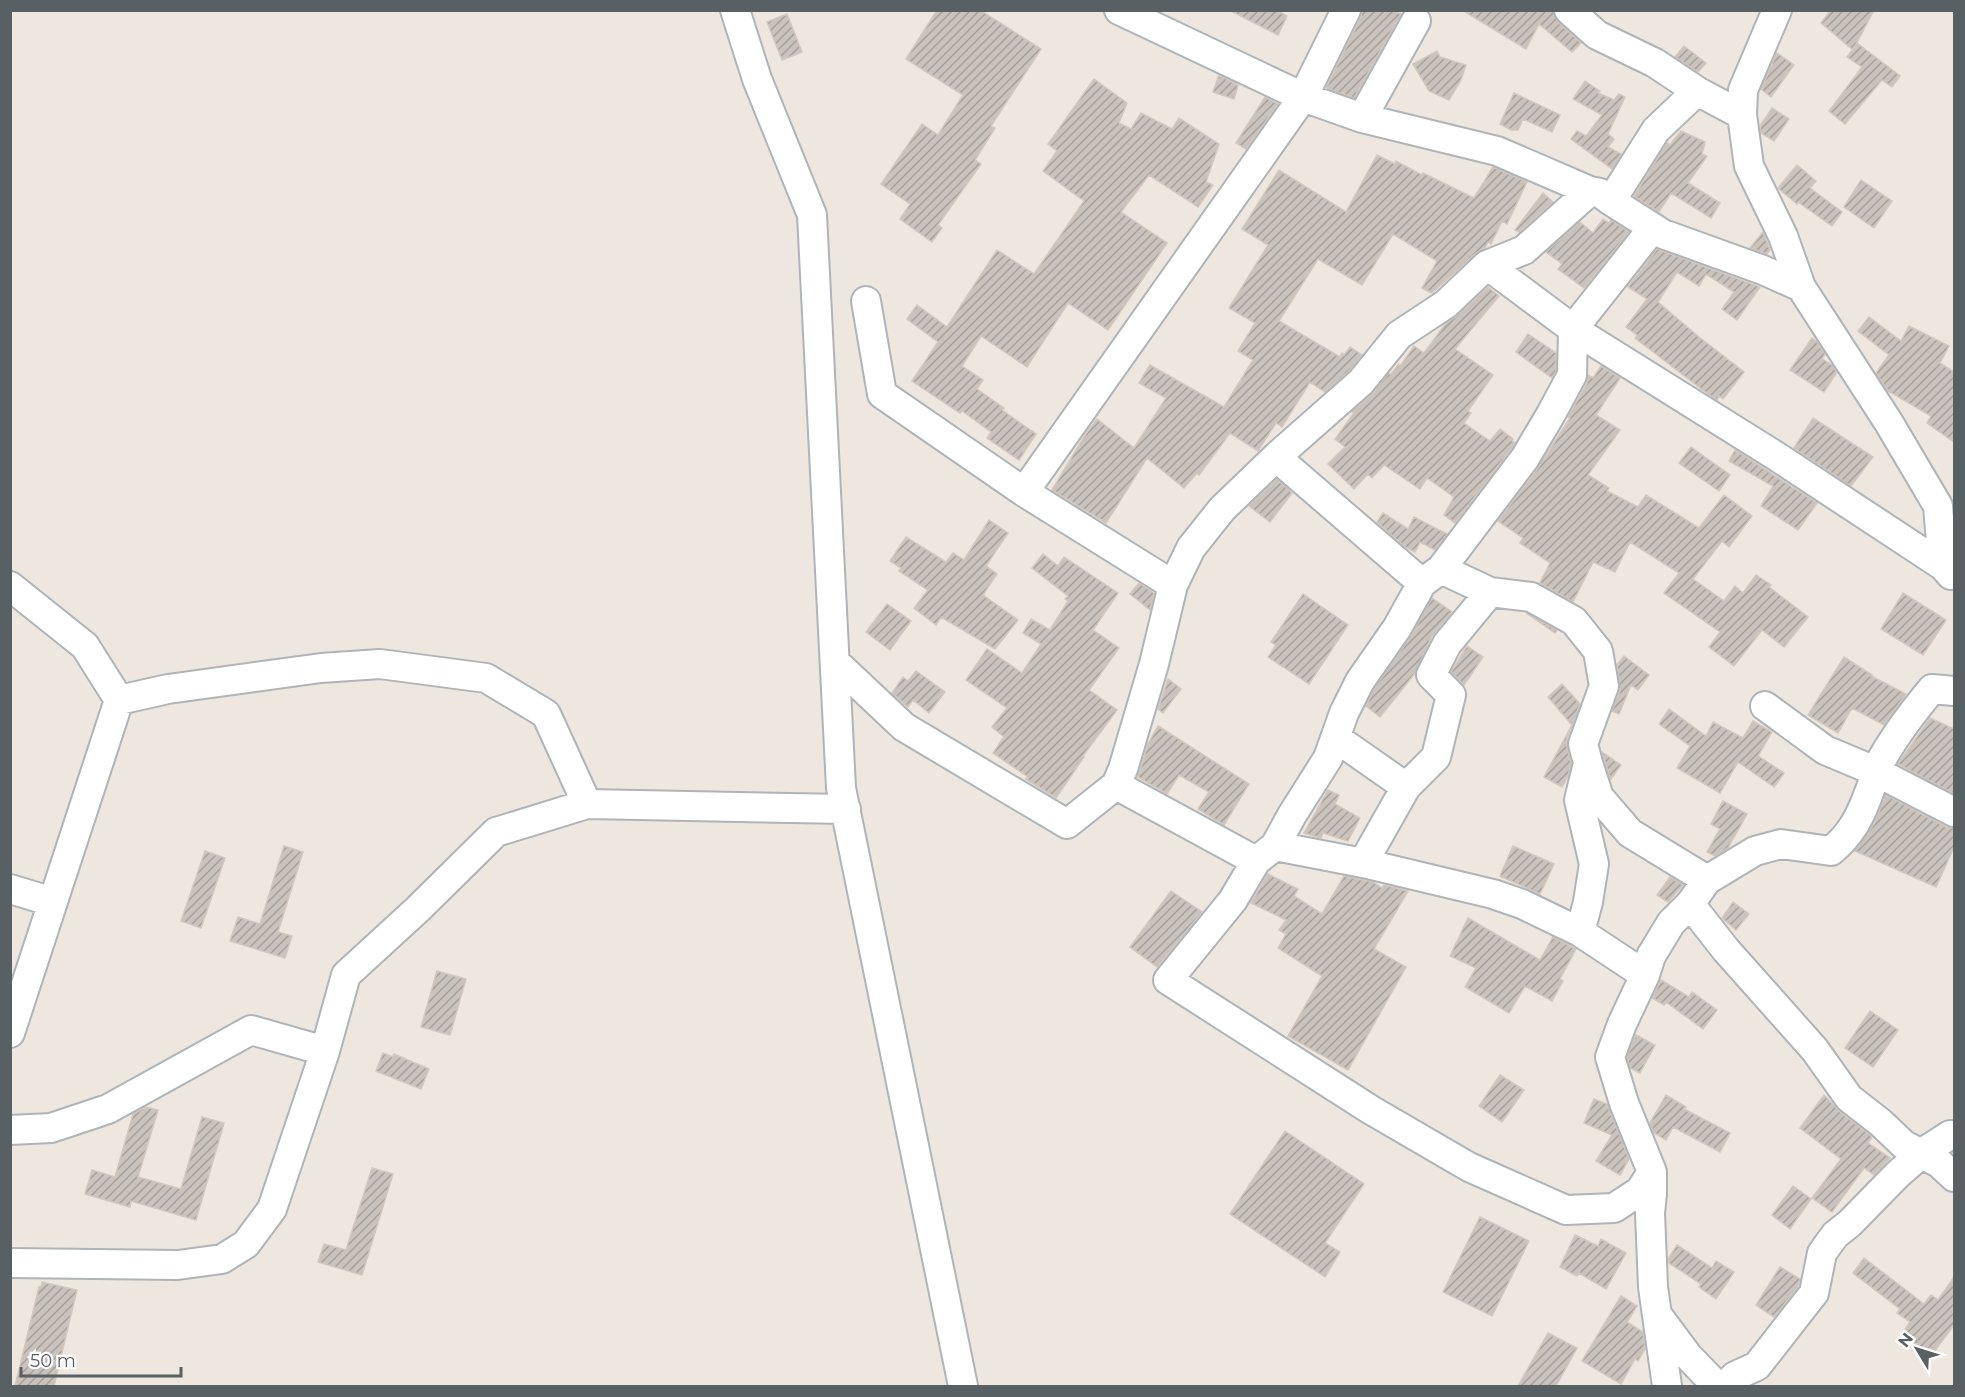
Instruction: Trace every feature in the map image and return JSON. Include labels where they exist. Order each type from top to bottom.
[{"type":"street","points":[[735,10],[757,79],[812,215],[841,788],[963,1386]]},
{"type":"street","points":[[1119,10],[1303,97],[1362,117],[1497,151],[1601,196],[1663,234],[1763,270],[1801,287]]},
{"type":"street","points":[[1023,492],[1303,97],[1346,10]]},
{"type":"street","points":[[1569,10],[1597,35],[1655,63],[1697,91],[1742,115]]},
{"type":"street","points":[[1777,10],[1743,90],[1742,115],[1749,166],[1784,236],[1801,287],[1889,423],[1938,506],[1949,572]]},
{"type":"street","points":[[1362,117],[1416,21]]},
{"type":"street","points":[[835,662],[904,727],[1067,824],[1116,785],[1123,769],[1154,664],[1173,585],[1191,548],[1222,509],[1360,382],[1399,335],[1446,304],[1487,264],[1524,250],[1601,196],[1656,130],[1697,91]]},
{"type":"street","points":[[1652,229],[1573,329],[1572,375],[1525,458],[1431,576],[1360,681],[1344,713],[1328,758],[1292,815],[1233,900],[1168,980],[1371,1110],[1469,1167],[1566,1210],[1614,1208],[1640,1191],[1652,1172]]},
{"type":"street","points":[[1487,264],[1573,329],[1779,458],[1949,572]]},
{"type":"street","points":[[866,301],[882,394],[1023,492],[1173,585]]},
{"type":"street","points":[[1276,457],[1431,576],[1491,592],[1531,597],[1574,621],[1598,651],[1604,686],[1583,744],[1599,797],[1630,833],[1707,880]]},
{"type":"street","points":[[10,586],[85,646],[118,700],[53,902],[13,1016]]},
{"type":"street","points":[[1363,863],[1406,787],[1436,757],[1451,694],[1431,675],[1447,644],[1491,592]]},
{"type":"street","points":[[118,700],[168,689],[333,667],[380,664],[486,678],[546,714],[587,804]]},
{"type":"street","points":[[1667,1386],[1653,1287],[1650,1213],[1652,1172],[1624,1103],[1610,1057],[1622,1024],[1662,936],[1707,880],[1755,851],[1781,844],[1831,851],[1845,840],[1854,827],[1870,790],[1875,771],[1889,745],[1911,714],[1932,689],[1954,691]]},
{"type":"street","points":[[1765,706],[1826,750],[1875,771],[1954,812]]},
{"type":"street","points":[[1336,738],[1406,787]]},
{"type":"street","points":[[1580,932],[1594,864],[1579,800],[1588,763]]},
{"type":"street","points":[[1116,785],[1266,853],[1363,863],[1493,894],[1522,904],[1580,932],[1645,975]]},
{"type":"street","points":[[10,1263],[178,1265],[222,1260],[246,1244],[272,1209],[325,1051],[346,975],[418,909],[496,832],[587,804],[846,809]]},
{"type":"street","points":[[10,889],[53,902]]},
{"type":"street","points":[[1690,904],[1726,950],[1815,1050],[1849,1098],[1904,1145],[1939,1163],[1954,1177]]},
{"type":"street","points":[[10,1130],[51,1128],[108,1109],[251,1030],[325,1051]]},
{"type":"street","points":[[1725,1386],[1735,1376],[1757,1366],[1814,1293],[1822,1253],[1835,1235],[1922,1153],[1950,1135],[1954,1135]]},
{"type":"street","points":[[1658,1316],[1688,1356],[1717,1386]]},
{"type":"building","points":[[937,10],[980,10],[1041,49],[991,126],[995,128],[975,160],[981,164],[938,225],[942,228],[932,242],[900,219],[910,204],[881,184],[922,124],[938,135],[963,95],[906,59]]},
{"type":"building","points":[[1229,10],[1276,10],[1287,16],[1278,35]]},
{"type":"building","points":[[1362,10],[1393,10],[1401,14],[1354,98],[1326,88],[1361,17]]},
{"type":"building","points":[[1462,10],[1553,10],[1558,22],[1581,43],[1572,52],[1539,24],[1526,49]]},
{"type":"building","points":[[1831,10],[1874,10],[1853,50],[1821,23]]},
{"type":"building","points":[[787,14],[802,52],[782,60],[767,22]]},
{"type":"building","points":[[1857,43],[1900,76],[1892,87],[1882,80],[1845,124],[1829,111],[1862,67],[1847,57]]},
{"type":"building","points":[[1684,46],[1706,63],[1698,72],[1675,57]]},
{"type":"building","points":[[1437,51],[1440,57],[1466,65],[1461,80],[1449,100],[1429,91],[1413,64]]},
{"type":"building","points":[[1777,53],[1794,65],[1771,97],[1761,89]]},
{"type":"building","points":[[1219,75],[1238,85],[1234,99],[1213,92]]},
{"type":"building","points":[[1094,79],[1127,103],[1119,123],[1131,129],[1141,113],[1172,129],[1179,118],[1219,144],[1206,182],[1213,185],[1198,207],[1149,175],[1121,212],[1167,243],[1108,330],[1068,303],[1027,367],[981,336],[962,366],[983,380],[977,389],[1036,434],[1019,460],[987,438],[991,432],[962,411],[960,413],[912,381],[938,342],[907,319],[917,305],[947,327],[997,250],[1034,274],[1084,201],[1043,171],[1057,151],[1048,144]]},
{"type":"building","points":[[1585,81],[1600,91],[1598,93],[1614,100],[1619,94],[1625,97],[1608,134],[1614,139],[1608,147],[1621,154],[1612,169],[1571,139],[1577,131],[1586,136],[1602,115],[1573,99]]},
{"type":"building","points":[[1514,93],[1560,115],[1552,132],[1523,119],[1518,130],[1511,130],[1500,124]]},
{"type":"building","points":[[1265,97],[1278,104],[1246,149],[1236,143]]},
{"type":"building","points":[[1772,108],[1789,119],[1774,141],[1761,133],[1760,126]]},
{"type":"building","points":[[1681,131],[1705,142],[1702,154],[1707,156],[1688,183],[1720,203],[1711,218],[1671,193],[1659,212],[1634,196],[1667,143],[1670,145]]},
{"type":"building","points":[[1377,155],[1395,164],[1396,161],[1474,198],[1493,167],[1527,182],[1507,224],[1502,221],[1491,244],[1488,242],[1485,248],[1476,253],[1432,293],[1422,288],[1437,261],[1393,234],[1362,285],[1318,259],[1279,321],[1340,357],[1350,347],[1362,355],[1349,371],[1325,392],[1310,382],[1282,427],[1276,423],[1258,451],[1230,433],[1199,475],[1197,473],[1184,488],[1147,458],[1106,523],[1052,490],[1097,419],[1134,448],[1166,398],[1139,383],[1150,365],[1224,407],[1253,360],[1238,351],[1255,323],[1229,308],[1268,245],[1242,229],[1279,170],[1346,212]]},
{"type":"building","points":[[1797,165],[1816,181],[1810,188],[1842,212],[1832,226],[1798,202],[1797,204],[1778,188]]},
{"type":"building","points":[[1861,180],[1892,201],[1874,228],[1844,207]]},
{"type":"building","points":[[1543,193],[1553,202],[1519,232],[1515,230]]},
{"type":"building","points":[[1603,219],[1609,223],[1611,220],[1629,232],[1584,288],[1558,269],[1562,264],[1546,252],[1580,222],[1593,233]]},
{"type":"building","points":[[1763,232],[1770,250],[1767,254],[1750,248]]},
{"type":"building","points":[[1657,249],[1760,287],[1737,320],[1722,309],[1734,292],[1706,274],[1699,286],[1677,272],[1658,302],[1744,372],[1723,399],[1719,396],[1717,400],[1704,391],[1635,338],[1637,335],[1626,327],[1647,299],[1628,287]]},
{"type":"building","points":[[1488,287],[1499,296],[1455,349],[1493,375],[1468,411],[1471,413],[1464,423],[1490,441],[1500,429],[1515,443],[1455,523],[1444,515],[1454,497],[1427,478],[1420,489],[1384,465],[1372,478],[1368,474],[1354,489],[1328,464],[1345,447],[1335,439],[1354,413],[1352,412],[1372,394],[1389,373],[1391,374],[1399,364],[1401,365],[1414,346],[1424,353],[1446,323],[1457,316]]},
{"type":"building","points":[[1869,317],[1901,341],[1909,326],[1949,346],[1940,363],[1954,372],[1954,442],[1927,423],[1931,416],[1888,391],[1876,373],[1889,355],[1858,331]]},
{"type":"building","points":[[1528,334],[1556,353],[1556,371],[1552,378],[1516,352]]},
{"type":"building","points":[[1812,338],[1825,354],[1822,359],[1832,365],[1837,372],[1824,392],[1790,370]]},
{"type":"building","points":[[1601,366],[1620,378],[1596,415],[1620,430],[1588,475],[1609,488],[1607,491],[1638,507],[1646,495],[1699,528],[1724,495],[1752,516],[1729,547],[1722,541],[1693,579],[1724,601],[1735,586],[1743,593],[1756,575],[1771,585],[1769,587],[1808,617],[1784,647],[1762,630],[1734,666],[1709,647],[1720,632],[1664,593],[1679,573],[1630,542],[1615,572],[1593,562],[1573,602],[1540,583],[1550,563],[1520,543],[1523,538],[1498,521],[1538,468],[1570,418],[1568,417],[1587,383],[1588,375],[1593,378]]},
{"type":"building","points":[[1813,418],[1873,457],[1851,486],[1794,448]]},
{"type":"building","points":[[1691,447],[1730,475],[1719,491],[1679,463]]},
{"type":"building","points":[[1735,450],[1817,503],[1798,530],[1761,506],[1773,486],[1729,461]]},
{"type":"building","points":[[1277,479],[1292,493],[1270,522],[1249,506]]},
{"type":"building","points":[[1383,513],[1408,529],[1414,517],[1447,534],[1435,550],[1420,542],[1415,552],[1405,547],[1377,522]]},
{"type":"building","points":[[989,520],[1008,533],[986,566],[997,574],[983,595],[1018,620],[995,649],[941,617],[936,625],[914,608],[928,590],[899,571],[901,568],[890,561],[906,537],[946,562],[953,553],[964,560]]},
{"type":"building","points":[[1043,554],[1058,566],[1064,557],[1118,593],[1093,630],[1119,648],[1089,690],[1117,710],[1056,798],[1026,779],[1028,777],[993,753],[1004,737],[992,727],[1007,708],[966,680],[987,649],[1022,673],[1041,644],[1023,633],[1031,619],[1050,630],[1068,601],[1065,599],[1068,596],[1032,568]]},
{"type":"building","points":[[1139,583],[1154,593],[1150,610],[1130,594]]},
{"type":"building","points":[[1903,593],[1946,620],[1923,655],[1881,629]]},
{"type":"building","points":[[1303,594],[1348,625],[1309,684],[1268,657],[1276,645],[1271,642]]},
{"type":"building","points":[[1432,598],[1452,612],[1432,636],[1416,672],[1380,717],[1366,706],[1374,689],[1411,636]]},
{"type":"building","points":[[887,604],[911,621],[890,650],[866,632]]},
{"type":"building","points":[[1526,613],[1557,630],[1555,633]]},
{"type":"building","points":[[1467,646],[1483,657],[1464,685],[1451,672]]},
{"type":"building","points":[[1624,656],[1649,675],[1638,690],[1631,685],[1619,714],[1612,711],[1620,691],[1617,665]]},
{"type":"building","points":[[1844,657],[1871,676],[1906,694],[1884,725],[1852,708],[1838,733],[1808,715]]},
{"type":"building","points":[[916,671],[945,692],[929,713],[913,700],[908,707],[892,693],[903,677],[908,681]]},
{"type":"building","points":[[1168,679],[1181,689],[1163,713],[1158,709]]},
{"type":"building","points":[[1562,684],[1580,704],[1572,725],[1548,697]]},
{"type":"building","points":[[1669,709],[1706,736],[1713,722],[1743,738],[1753,721],[1772,732],[1758,756],[1784,773],[1774,787],[1738,762],[1720,793],[1677,768],[1690,746],[1659,724]]},
{"type":"building","points":[[1930,718],[1954,729],[1954,794],[1898,764]]},
{"type":"building","points":[[1572,725],[1567,738],[1571,763],[1562,787],[1544,777]]},
{"type":"building","points":[[1158,726],[1249,784],[1224,825],[1198,809],[1209,792],[1179,775],[1167,794],[1138,777],[1148,744]]},
{"type":"building","points":[[1602,752],[1621,765],[1611,779],[1610,778]]},
{"type":"building","points":[[1328,790],[1339,795],[1335,804],[1360,818],[1348,841],[1323,833],[1321,838],[1304,833]]},
{"type":"building","points":[[1886,795],[1946,827],[1954,828],[1954,847],[1936,887],[1855,851],[1874,824]]},
{"type":"building","points":[[1723,801],[1747,814],[1728,848],[1715,856],[1707,852],[1720,829],[1711,824]]},
{"type":"building","points":[[284,846],[303,852],[278,932],[292,936],[285,958],[230,941],[238,917],[260,924]]},
{"type":"building","points":[[1513,846],[1554,864],[1540,894],[1500,876]]},
{"type":"building","points":[[205,851],[225,858],[201,928],[181,921]]},
{"type":"building","points":[[1268,874],[1298,889],[1294,896],[1322,914],[1344,876],[1373,882],[1382,888],[1384,885],[1408,891],[1374,949],[1406,967],[1348,1070],[1288,1036],[1322,976],[1278,948],[1286,934],[1279,930],[1286,920],[1251,903]]},
{"type":"building","points":[[1670,877],[1683,885],[1668,902],[1657,895]]},
{"type":"building","points":[[1171,891],[1202,912],[1157,967],[1130,947]]},
{"type":"building","points":[[1733,902],[1749,914],[1736,930],[1722,918]]},
{"type":"building","points":[[1468,918],[1540,960],[1553,937],[1576,949],[1560,979],[1563,981],[1552,1001],[1525,986],[1509,1013],[1465,987],[1476,968],[1450,956]]},
{"type":"building","points":[[437,971],[466,979],[450,1035],[421,1027]]},
{"type":"building","points":[[1661,980],[1689,997],[1692,992],[1717,1010],[1703,1029],[1666,1002],[1664,1005],[1652,998]]},
{"type":"building","points":[[1870,1011],[1898,1030],[1873,1067],[1845,1048]]},
{"type":"building","points":[[1636,1035],[1655,1045],[1640,1073],[1630,1068],[1627,1057]]},
{"type":"building","points":[[383,1053],[393,1057],[394,1054],[429,1069],[421,1089],[376,1071]]},
{"type":"building","points":[[1500,1075],[1524,1090],[1502,1122],[1479,1106]]},
{"type":"building","points":[[1666,1095],[1686,1107],[1684,1109],[1730,1133],[1720,1152],[1673,1127],[1666,1140],[1654,1133],[1650,1123]]},
{"type":"building","points":[[1824,1095],[1839,1111],[1872,1137],[1868,1143],[1890,1158],[1874,1175],[1864,1168],[1832,1212],[1812,1198],[1841,1159],[1800,1128]]},
{"type":"building","points":[[1594,1099],[1607,1104],[1629,1159],[1620,1175],[1596,1161],[1612,1135],[1584,1123]]},
{"type":"building","points":[[146,1107],[158,1110],[138,1177],[181,1189],[202,1117],[224,1123],[196,1220],[131,1201],[130,1207],[85,1194],[92,1170],[115,1177],[133,1114]]},
{"type":"building","points":[[1285,1131],[1364,1184],[1325,1243],[1340,1252],[1325,1277],[1230,1214]]},
{"type":"building","points":[[372,1168],[393,1174],[362,1275],[318,1262],[324,1244],[346,1250]]},
{"type":"building","points":[[1793,1186],[1811,1199],[1790,1229],[1772,1215]]},
{"type":"building","points":[[1480,1217],[1529,1241],[1492,1316],[1443,1292]]},
{"type":"building","points":[[1575,1235],[1598,1246],[1601,1239],[1626,1253],[1606,1289],[1579,1273],[1577,1276],[1560,1267]]},
{"type":"building","points":[[1677,1245],[1712,1268],[1716,1261],[1734,1272],[1716,1299],[1699,1287],[1701,1284],[1669,1263],[1668,1259]]},
{"type":"building","points":[[1864,1258],[1924,1304],[1931,1295],[1938,1300],[1954,1277],[1954,1325],[1931,1356],[1902,1333],[1910,1322],[1897,1313],[1900,1309],[1853,1273]]},
{"type":"building","points":[[1780,1267],[1800,1279],[1797,1288],[1774,1317],[1756,1305]]},
{"type":"building","points":[[42,1282],[77,1290],[54,1386],[15,1386],[39,1287]]},
{"type":"building","points":[[1621,1296],[1637,1306],[1627,1322],[1643,1332],[1645,1349],[1638,1361],[1635,1359],[1621,1384],[1582,1361]]},
{"type":"building","points":[[1548,1333],[1577,1348],[1556,1386],[1518,1386]]}]
